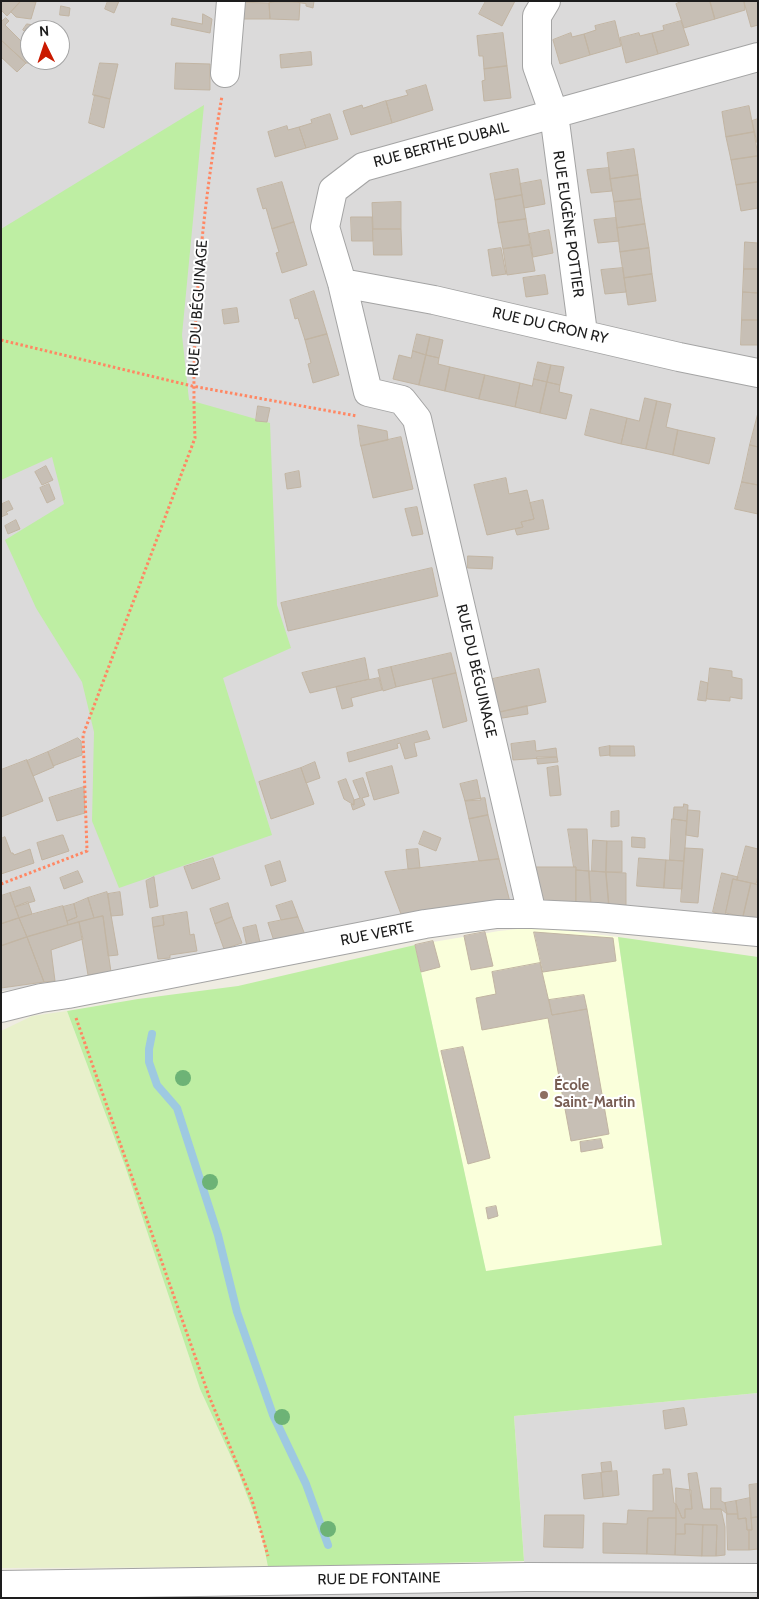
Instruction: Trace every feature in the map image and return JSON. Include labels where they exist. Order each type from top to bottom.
[{"type":"street","points":[[225,73],[232,1]]},
{"type":"street","name":"RUE EUGÈNE POTTIER","points":[[546,1],[537,16],[537,66],[554,114],[583,334]]},
{"type":"street","name":"RUE BERTHE DUBAIL","points":[[363,404],[342,283],[325,228],[333,190],[362,167],[758,57]]},
{"type":"street","name":"RUE DU CRON RY","points":[[342,283],[434,300],[679,357],[758,373]]},
{"type":"street","name":"RUE DU BÉGUINAGE","points":[[363,404],[402,400],[417,419],[532,914]]},
{"type":"street","name":"RUE VERTE","points":[[1,1008],[41,998],[425,924],[497,914],[597,916],[758,932]]},
{"type":"street","name":"RUE DE FONTAINE","points":[[1,1585],[528,1577],[758,1578]]},
{"type":"path","name":"RUE DU BÉGUINAGE","points":[[225,73],[211,160],[202,249],[192,386],[363,404]]},
{"type":"path","points":[[1,340],[192,386],[195,438],[83,735],[87,851],[1,884]]},
{"type":"path","points":[[68,994],[209,1396],[252,1500],[268,1551],[271,1581]]},
{"type":"shaded area","points":[[1,1],[758,1],[758,925],[616,910],[1,991]]},
{"type":"shaded area","name":"École Saint-Martin","points":[[536,927],[618,937],[662,1246],[486,1272],[415,945]]},
{"type":"shaded area","points":[[67,1011],[125,1166],[200,1389],[238,1472],[261,1532],[268,1567],[1,1568],[1,1031],[32,1016]]},
{"type":"shaded area","points":[[758,1393],[758,1598],[113,1598],[526,1589],[514,1416]]},
{"type":"green space","points":[[204,105],[182,335],[189,400],[270,423],[277,605],[291,648],[223,678],[272,835],[119,888],[92,821],[94,732],[82,682],[36,608],[5,540],[64,504],[52,457],[1,480],[1,229]]},
{"type":"green space","points":[[618,937],[758,957],[758,1393],[514,1416],[524,1561],[268,1567],[261,1532],[238,1472],[200,1389],[125,1166],[67,1011],[138,999],[238,986],[415,945],[486,1271],[662,1245]]},
{"type":"building","points":[[1,1],[21,1],[7,16],[1,10]]},
{"type":"building","points":[[21,1],[36,2],[31,19],[16,17],[11,12]]},
{"type":"building","points":[[108,1],[119,1],[114,13],[105,9]]},
{"type":"building","points":[[289,1],[314,1],[313,8],[306,6],[306,4]]},
{"type":"building","points":[[486,1],[515,1],[502,26],[479,14]]},
{"type":"building","points":[[683,1],[710,1],[715,19],[684,28],[676,4]]},
{"type":"building","points":[[710,1],[744,1],[745,10],[715,19]]},
{"type":"building","points":[[758,1],[758,25],[751,27],[744,2]]},
{"type":"building","points":[[235,2],[269,3],[270,19],[236,19]]},
{"type":"building","points":[[300,2],[299,20],[270,19],[269,3]]},
{"type":"building","points":[[61,6],[70,8],[69,16],[60,15]]},
{"type":"building","points":[[203,14],[212,19],[210,33],[171,25],[172,18],[202,24]]},
{"type":"building","points":[[6,18],[9,21],[5,25],[20,40],[20,57],[1,40],[1,22]]},
{"type":"building","points":[[615,21],[621,46],[590,55],[584,34],[596,30],[595,26]]},
{"type":"building","points":[[681,21],[689,45],[658,54],[652,33],[664,30],[663,26]]},
{"type":"building","points":[[503,33],[507,66],[484,69],[483,56],[479,56],[477,36]]},
{"type":"building","points":[[571,33],[572,37],[584,34],[590,55],[560,64],[553,40]]},
{"type":"building","points":[[639,33],[640,36],[652,33],[658,54],[626,63],[620,38]]},
{"type":"building","points":[[1,40],[20,57],[20,69],[17,72],[1,57]]},
{"type":"building","points":[[311,52],[312,65],[281,68],[280,55]]},
{"type":"building","points":[[100,63],[118,64],[110,99],[93,95]]},
{"type":"building","points":[[176,63],[210,64],[210,90],[175,89]]},
{"type":"building","points":[[507,66],[511,98],[484,101],[482,81],[485,80],[484,69]]},
{"type":"building","points":[[426,85],[433,110],[392,123],[386,101],[408,95],[406,91]]},
{"type":"building","points":[[95,95],[110,99],[104,128],[89,123]]},
{"type":"building","points":[[386,101],[392,123],[351,135],[343,111],[362,105],[363,108]]},
{"type":"building","points":[[749,106],[754,132],[726,137],[722,112]]},
{"type":"building","points":[[330,114],[338,139],[306,148],[299,127],[312,123],[311,120]]},
{"type":"building","points":[[758,119],[758,143],[757,143],[752,121]]},
{"type":"building","points":[[287,126],[288,130],[299,127],[306,148],[275,157],[268,132]]},
{"type":"building","points":[[754,132],[758,156],[731,160],[726,137]]},
{"type":"building","points":[[634,149],[638,175],[610,179],[607,153]]},
{"type":"building","points":[[758,156],[758,182],[736,185],[731,160]]},
{"type":"building","points":[[609,168],[612,191],[591,193],[587,170]]},
{"type":"building","points":[[518,169],[522,195],[495,200],[490,174]]},
{"type":"building","points":[[638,175],[641,199],[614,202],[610,179]]},
{"type":"building","points":[[541,180],[545,204],[524,208],[520,184]]},
{"type":"building","points":[[282,182],[294,222],[272,229],[266,208],[263,209],[257,189]]},
{"type":"building","points":[[758,182],[758,208],[741,211],[736,185]]},
{"type":"building","points":[[522,195],[526,219],[498,223],[495,200]]},
{"type":"building","points":[[641,199],[645,224],[617,228],[614,202]]},
{"type":"building","points":[[401,202],[401,229],[373,229],[372,203]]},
{"type":"building","points":[[351,217],[372,217],[373,241],[352,241]]},
{"type":"building","points":[[616,218],[619,241],[598,243],[594,220]]},
{"type":"building","points":[[526,219],[530,245],[503,249],[498,223]]},
{"type":"building","points":[[294,222],[307,265],[282,273],[276,253],[279,252],[272,229]]},
{"type":"building","points":[[645,224],[649,248],[620,252],[617,228]]},
{"type":"building","points":[[373,229],[401,229],[402,255],[374,255]]},
{"type":"building","points":[[549,230],[553,253],[533,257],[529,234]]},
{"type":"building","points":[[745,242],[758,243],[758,269],[744,269]]},
{"type":"building","points":[[530,245],[535,271],[507,275],[503,249]]},
{"type":"building","points":[[501,248],[506,274],[492,276],[488,250]]},
{"type":"building","points":[[649,248],[652,274],[624,278],[620,252]]},
{"type":"building","points":[[623,268],[626,292],[605,294],[601,270]]},
{"type":"building","points":[[744,269],[758,269],[758,293],[743,292]]},
{"type":"building","points":[[652,274],[656,301],[628,305],[624,278]]},
{"type":"building","points":[[545,275],[548,294],[526,297],[523,278]]},
{"type":"building","points":[[314,291],[327,334],[305,340],[298,318],[295,319],[290,300]]},
{"type":"building","points":[[743,292],[758,293],[758,320],[742,320]]},
{"type":"building","points":[[237,308],[239,322],[224,324],[222,310]]},
{"type":"building","points":[[742,320],[758,320],[758,345],[741,345]]},
{"type":"building","points":[[327,334],[339,375],[313,383],[308,364],[311,363],[305,340]]},
{"type":"building","points":[[417,334],[430,337],[426,355],[413,351]]},
{"type":"building","points":[[430,337],[443,340],[439,358],[426,355]]},
{"type":"building","points":[[413,351],[426,355],[419,385],[393,379],[399,355],[411,358]]},
{"type":"building","points":[[426,355],[439,358],[438,364],[450,367],[445,391],[419,385]]},
{"type":"building","points":[[538,362],[551,365],[547,382],[534,379]]},
{"type":"building","points":[[551,365],[564,367],[560,385],[547,382]]},
{"type":"building","points":[[450,367],[485,375],[479,399],[445,391]]},
{"type":"building","points":[[485,375],[520,383],[515,407],[479,399]]},
{"type":"building","points":[[534,379],[547,382],[540,413],[515,407],[520,383],[532,386]]},
{"type":"building","points":[[547,382],[560,385],[559,392],[572,395],[566,419],[540,413]]},
{"type":"building","points":[[645,398],[657,401],[646,449],[621,444],[627,418],[639,421]]},
{"type":"building","points":[[657,401],[671,404],[666,427],[678,430],[673,455],[646,449]]},
{"type":"building","points":[[258,406],[270,408],[267,422],[256,421]]},
{"type":"building","points":[[591,409],[627,418],[621,444],[585,435]]},
{"type":"building","points":[[758,413],[758,447],[750,445]]},
{"type":"building","points":[[358,425],[387,431],[388,440],[361,446]]},
{"type":"building","points":[[678,430],[715,438],[709,464],[673,455]]},
{"type":"building","points":[[401,437],[413,489],[373,498],[361,446]]},
{"type":"building","points":[[750,445],[758,447],[758,485],[742,482]]},
{"type":"building","points":[[46,466],[53,480],[42,485],[35,472]]},
{"type":"building","points":[[299,471],[301,487],[287,489],[285,474]]},
{"type":"building","points":[[506,478],[509,494],[527,490],[534,519],[521,522],[523,527],[487,535],[474,485]]},
{"type":"building","points":[[742,482],[758,485],[758,514],[735,509]]},
{"type":"building","points":[[49,484],[55,499],[47,503],[40,488]]},
{"type":"building","points":[[543,500],[549,529],[517,535],[515,529],[523,527],[521,522],[534,519],[530,503]]},
{"type":"building","points":[[9,501],[13,509],[1,517],[2,504]]},
{"type":"building","points":[[417,507],[423,534],[412,536],[405,509]]},
{"type":"building","points":[[16,520],[20,529],[8,534],[5,526]]},
{"type":"building","points":[[468,556],[493,557],[492,569],[468,568]]},
{"type":"building","points":[[432,568],[438,596],[288,631],[281,603]]},
{"type":"building","points":[[451,653],[456,673],[396,687],[391,667]]},
{"type":"building","points":[[365,658],[369,679],[310,693],[302,673]]},
{"type":"building","points":[[391,667],[396,687],[383,691],[378,670]]},
{"type":"building","points":[[710,668],[732,671],[732,677],[742,679],[742,699],[730,697],[730,701],[707,699]]},
{"type":"building","points":[[539,669],[546,702],[496,713],[488,680]]},
{"type":"building","points":[[456,673],[467,721],[443,728],[432,679]]},
{"type":"building","points":[[379,678],[382,690],[351,698],[353,706],[342,709],[336,687]]},
{"type":"building","points":[[701,681],[708,683],[706,701],[698,700]]},
{"type":"building","points":[[527,706],[528,714],[496,719],[496,713]]},
{"type":"building","points":[[427,731],[430,739],[414,743],[417,756],[405,759],[400,743],[397,744],[398,748],[349,762],[347,753]]},
{"type":"building","points":[[78,738],[81,741],[82,755],[53,766],[48,752]]},
{"type":"building","points":[[535,741],[536,751],[556,748],[557,757],[513,760],[511,744]]},
{"type":"building","points":[[610,746],[634,746],[635,756],[610,756]]},
{"type":"building","points":[[610,746],[610,755],[600,756],[599,748]]},
{"type":"building","points":[[48,752],[54,767],[33,776],[27,761]]},
{"type":"building","points":[[537,757],[557,757],[558,762],[538,764]]},
{"type":"building","points":[[27,760],[43,801],[1,817],[1,770]]},
{"type":"building","points":[[315,762],[320,778],[306,783],[301,768]]},
{"type":"building","points":[[392,766],[399,793],[374,800],[366,773]]},
{"type":"building","points":[[558,766],[561,795],[550,796],[547,768]]},
{"type":"building","points":[[301,768],[314,804],[271,819],[259,782]]},
{"type":"building","points":[[363,778],[369,796],[362,798],[365,805],[353,810],[351,804],[354,805],[354,800],[360,798],[353,781]]},
{"type":"building","points":[[346,779],[354,805],[344,799],[338,782]]},
{"type":"building","points":[[477,780],[481,800],[465,801],[460,784]]},
{"type":"building","points":[[84,787],[85,813],[57,821],[49,798]]},
{"type":"building","points":[[485,798],[488,815],[469,819],[465,801]]},
{"type":"building","points":[[684,804],[688,805],[687,821],[673,819],[674,807],[683,807]]},
{"type":"building","points":[[688,810],[700,811],[698,837],[686,835]]},
{"type":"building","points":[[619,811],[619,826],[611,827],[611,812]]},
{"type":"building","points":[[488,815],[499,859],[479,861],[469,819]]},
{"type":"building","points":[[672,819],[687,821],[684,861],[670,860]]},
{"type":"building","points":[[568,829],[587,829],[589,871],[576,870],[576,867],[574,867]]},
{"type":"building","points":[[424,831],[441,838],[436,851],[419,844]]},
{"type":"building","points":[[63,835],[69,851],[42,860],[37,843]]},
{"type":"building","points":[[5,837],[11,853],[14,855],[30,849],[34,863],[1,874],[1,839]]},
{"type":"building","points":[[632,837],[645,838],[645,848],[632,847]]},
{"type":"building","points":[[593,840],[607,841],[606,872],[592,871]]},
{"type":"building","points":[[607,841],[622,841],[622,872],[606,872]]},
{"type":"building","points":[[746,846],[758,849],[758,876],[756,884],[737,880]]},
{"type":"building","points":[[685,848],[703,849],[698,903],[681,902]]},
{"type":"building","points":[[418,849],[420,868],[408,869],[406,850]]},
{"type":"building","points":[[213,858],[220,879],[192,889],[184,867]]},
{"type":"building","points":[[639,858],[666,860],[664,888],[637,886]]},
{"type":"building","points":[[499,859],[510,902],[488,906],[401,914],[385,872]]},
{"type":"building","points":[[666,860],[684,861],[682,889],[664,888]]},
{"type":"building","points":[[280,861],[286,881],[271,886],[265,866]]},
{"type":"building","points":[[531,867],[576,867],[576,903],[538,903]]},
{"type":"building","points":[[576,870],[589,871],[591,904],[576,904]]},
{"type":"building","points":[[78,871],[83,882],[64,889],[60,878]]},
{"type":"building","points":[[589,871],[606,872],[609,905],[591,904]]},
{"type":"building","points":[[606,872],[626,873],[626,906],[609,905]]},
{"type":"building","points":[[722,873],[738,877],[737,880],[733,879],[725,915],[713,912]]},
{"type":"building","points":[[154,877],[158,906],[150,908],[146,881]]},
{"type":"building","points":[[733,879],[751,883],[743,917],[726,913]]},
{"type":"building","points":[[751,883],[758,885],[758,918],[743,917]]},
{"type":"building","points":[[30,887],[35,901],[15,907],[10,893]]},
{"type":"building","points":[[107,892],[118,955],[108,956],[103,916],[94,918],[88,898]]},
{"type":"building","points":[[120,892],[123,915],[111,916],[108,894]]},
{"type":"building","points":[[10,893],[19,918],[1,924],[1,896]]},
{"type":"building","points":[[88,898],[94,918],[68,925],[67,921],[77,917],[74,904]]},
{"type":"building","points":[[292,901],[298,917],[281,920],[276,906]]},
{"type":"building","points":[[28,902],[32,914],[19,918],[15,907]]},
{"type":"building","points":[[228,903],[232,917],[215,924],[210,909]]},
{"type":"building","points":[[74,904],[77,917],[67,921],[63,907]]},
{"type":"building","points":[[63,906],[68,925],[27,937],[19,918]]},
{"type":"building","points":[[187,912],[190,935],[194,934],[197,951],[170,955],[170,958],[158,959],[153,927],[164,925],[163,916]]},
{"type":"building","points":[[103,916],[111,972],[88,975],[79,922]]},
{"type":"building","points":[[163,916],[164,925],[153,927],[152,918]]},
{"type":"building","points":[[232,917],[242,943],[224,949],[215,924]]},
{"type":"building","points":[[298,917],[307,940],[276,947],[268,923]]},
{"type":"building","points":[[19,918],[27,937],[1,946],[1,924]]},
{"type":"building","points":[[79,922],[83,939],[51,950],[55,981],[44,982],[27,937]]},
{"type":"building","points":[[256,925],[261,947],[248,951],[243,928]]},
{"type":"building","points":[[485,932],[493,966],[471,970],[464,936]]},
{"type":"building","points":[[534,932],[613,938],[616,961],[543,972]]},
{"type":"building","points":[[27,937],[44,982],[1,988],[1,946]]},
{"type":"building","points":[[433,941],[440,967],[421,972],[415,945]]},
{"type":"building","points":[[540,963],[552,1015],[587,1009],[609,1134],[571,1141],[548,1018],[482,1030],[476,998],[496,994],[492,972]]},
{"type":"building","points":[[584,995],[587,1009],[552,1015],[549,1000]]},
{"type":"building","points":[[463,1047],[490,1158],[468,1164],[441,1051]]},
{"type":"building","points":[[601,1139],[603,1148],[581,1152],[580,1142]]},
{"type":"building","points":[[496,1206],[498,1216],[488,1219],[486,1208]]},
{"type":"building","points":[[684,1408],[687,1425],[665,1429],[663,1411]]},
{"type":"building","points":[[611,1462],[612,1471],[602,1472],[601,1463]]},
{"type":"building","points":[[663,1469],[670,1469],[674,1503],[676,1504],[676,1518],[648,1518],[647,1554],[603,1553],[603,1523],[627,1524],[628,1510],[653,1511],[653,1475],[663,1474]]},
{"type":"building","points":[[617,1471],[619,1495],[603,1497],[601,1473]]},
{"type":"building","points":[[601,1473],[603,1497],[584,1499],[582,1475]]},
{"type":"building","points":[[697,1473],[703,1509],[721,1509],[725,1527],[725,1555],[716,1556],[717,1525],[685,1524],[685,1534],[676,1534],[676,1504],[682,1518],[685,1518],[685,1509],[692,1509],[688,1474]]},
{"type":"building","points":[[758,1484],[758,1517],[751,1518],[749,1485]]},
{"type":"building","points":[[676,1488],[691,1490],[692,1509],[685,1509],[685,1518],[682,1518],[676,1504]]},
{"type":"building","points":[[711,1488],[721,1488],[721,1501],[725,1503],[727,1514],[721,1509],[711,1509]]},
{"type":"building","points":[[750,1498],[752,1530],[747,1530],[746,1518],[738,1519],[736,1501]]},
{"type":"building","points":[[736,1501],[738,1514],[727,1514],[725,1503]]},
{"type":"building","points":[[727,1514],[738,1514],[738,1519],[746,1518],[747,1530],[749,1530],[749,1550],[728,1550]]},
{"type":"building","points":[[545,1515],[584,1515],[583,1548],[544,1547]]},
{"type":"building","points":[[758,1517],[758,1549],[749,1550],[749,1530],[752,1530],[751,1518]]},
{"type":"building","points":[[648,1518],[676,1518],[675,1555],[647,1554]]},
{"type":"building","points":[[685,1524],[703,1525],[702,1556],[675,1555],[676,1534],[685,1534]]},
{"type":"building","points":[[703,1525],[717,1525],[716,1556],[702,1556]]},
{"type":"waterway","points":[[152,1034],[149,1062],[157,1085],[177,1108],[218,1235],[237,1312],[273,1415],[306,1484],[328,1545]]},
{"type":"place","name":"École Saint-Martin","points":[[544,1095]]}]
